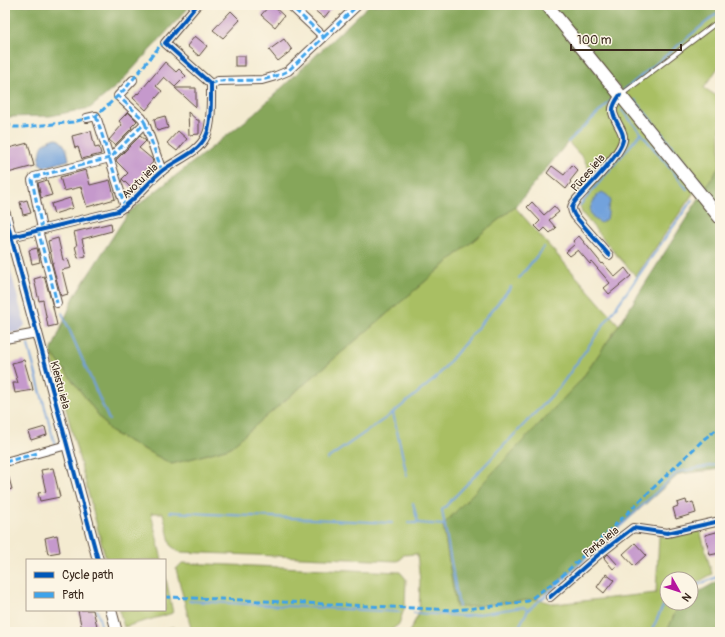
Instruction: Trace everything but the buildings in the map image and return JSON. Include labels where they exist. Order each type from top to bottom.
[{"type":"main road","points":[[547,5],[720,218]]},
{"type":"street","points":[[197,5],[165,43],[211,84],[218,81],[262,80],[288,71],[358,5]]},
{"type":"street","points":[[290,5],[324,37]]},
{"type":"street","points":[[133,80],[118,96],[142,118],[145,123],[162,171]]},
{"type":"street","name":"Avotu iela","points":[[11,237],[118,211],[126,207],[162,171],[196,149],[203,141],[210,125],[211,84]]},
{"type":"street","name":"Pūces iela","points":[[609,255],[575,216],[572,209],[577,198],[615,156],[622,144],[623,134],[612,114],[613,104],[620,95]]},
{"type":"street","points":[[87,118],[96,116],[126,207]]},
{"type":"street","points":[[57,303],[40,230],[32,180],[34,177],[110,158],[145,123]]},
{"type":"street","name":"Kleistu iela","points":[[5,214],[98,559]]},
{"type":"street","points":[[5,339],[37,333]]},
{"type":"street","points":[[5,462],[67,445]]},
{"type":"street","name":"Parka iela","points":[[550,598],[598,555],[633,528],[667,533],[720,521]]},
{"type":"street","points":[[111,611],[117,632]]},
{"type":"lane","points":[[620,95],[720,20]]},
{"type":"lane","points":[[5,124],[5,141]]},
{"type":"shaded area","points":[[5,250],[25,325],[19,332],[10,333],[5,329]]},
{"type":"green space","points":[[5,5],[191,5],[119,84],[90,108],[50,116],[5,117]]},
{"type":"green space","points":[[369,5],[542,5],[616,96],[568,142],[515,207],[488,228],[229,448],[172,464],[111,432],[51,352],[74,297],[128,213],[253,115]]},
{"type":"green space","points":[[552,5],[720,5],[720,11],[622,91]]},
{"type":"green space","points":[[720,11],[720,65],[704,88],[720,98],[720,165],[706,188],[699,185],[636,276],[582,213],[580,206],[589,196],[578,188],[591,172],[583,158],[568,142],[616,96]]},
{"type":"green space","points":[[720,165],[720,469],[679,474],[557,583],[537,599],[456,607],[443,525],[581,380],[619,325]]},
{"type":"green space","points":[[515,207],[619,325],[581,380],[466,607],[537,599],[555,604],[656,593],[659,536],[672,537],[700,530],[712,574],[699,581],[699,571],[659,571],[659,611],[676,611],[667,632],[409,632],[419,613],[420,581],[417,554],[403,555],[401,559],[397,561],[180,552],[171,546],[163,513],[151,513],[162,559],[106,559],[51,352],[111,432],[172,464],[229,448],[488,228]]},
{"type":"green space","points":[[182,563],[400,572],[406,579],[405,606],[399,624],[389,632],[192,632],[176,569]]},
{"type":"green space","points":[[166,579],[173,613],[124,627],[119,611],[166,611]]},
{"type":"green space","points":[[720,580],[720,632],[667,632],[676,611],[699,611],[699,592]]},
{"type":"green space","points":[[173,627],[179,632],[153,632]]},
{"type":"water","points":[[56,138],[66,147],[69,160],[45,167],[39,163],[42,146]]},
{"type":"water","points":[[602,192],[611,200],[607,218],[601,223],[592,217],[590,209],[596,197]]},
{"type":"waterway","points":[[624,90],[720,11]]},
{"type":"waterway","points":[[568,142],[614,98]]},
{"type":"waterway","points":[[635,100],[720,206]]},
{"type":"waterway","points":[[622,110],[687,189]]},
{"type":"waterway","points":[[580,205],[641,133]]},
{"type":"waterway","points":[[459,607],[442,510],[559,388],[692,200]]},
{"type":"waterway","points":[[519,278],[544,247]]},
{"type":"waterway","points":[[407,476],[393,413],[436,378],[511,287]]},
{"type":"waterway","points":[[62,313],[109,420]]},
{"type":"waterway","points":[[28,345],[55,445]]},
{"type":"waterway","points":[[327,459],[393,413]]},
{"type":"waterway","points":[[516,632],[528,610],[545,596],[678,472],[720,464]]},
{"type":"waterway","points":[[413,503],[418,523],[444,525]]},
{"type":"waterway","points":[[170,512],[392,523]]},
{"type":"waterway","points":[[408,523],[418,523]]},
{"type":"waterway","points":[[699,584],[720,576]]},
{"type":"waterway","points":[[189,601],[400,612]]},
{"type":"waterway","points":[[414,613],[466,616],[523,607],[528,610]]},
{"type":"waterway","points":[[97,611],[103,632]]},
{"type":"waterway","points":[[651,632],[661,611]]},
{"type":"marked path","points":[[211,84],[218,81],[262,80],[276,76],[288,71],[324,37],[290,5]]},
{"type":"marked path","points":[[324,37],[358,5]]},
{"type":"marked path","points":[[5,124],[14,127],[24,127],[73,122],[96,116],[126,88],[159,47],[167,40]]},
{"type":"marked path","points":[[42,229],[32,180],[34,177],[110,158],[145,123],[142,118],[118,96]]},
{"type":"marked path","points":[[96,116],[125,207]]},
{"type":"marked path","points":[[145,123],[162,171]]},
{"type":"marked path","points":[[38,230],[57,303]]},
{"type":"marked path","points":[[166,597],[454,610],[528,601],[562,576],[704,439],[720,427]]},
{"type":"marked path","points":[[5,462],[38,453]]},
{"type":"cycle path","points":[[11,237],[118,211],[131,202],[163,170],[198,147],[208,131],[211,111],[211,84],[165,43],[197,5]]},
{"type":"cycle path","points":[[609,255],[575,216],[572,211],[572,207],[577,199],[610,162],[621,146],[623,135],[613,112],[614,104],[620,95]]},
{"type":"cycle path","points":[[5,214],[98,559]]},
{"type":"cycle path","points":[[550,597],[598,555],[633,528],[667,533],[720,521]]}]
